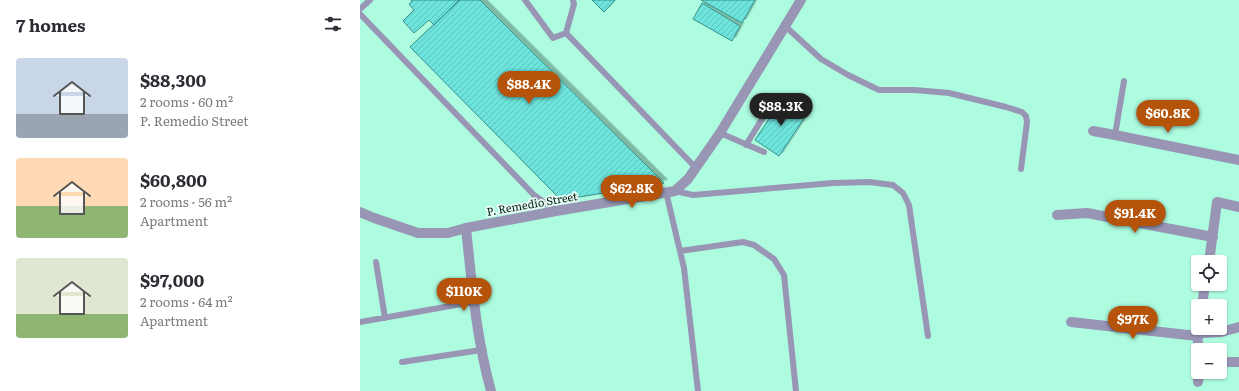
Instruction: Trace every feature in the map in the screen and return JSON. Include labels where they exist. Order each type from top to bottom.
[{"type":"street","points":[[671,192],[688,179],[720,133],[801,0]]},
{"type":"street","points":[[1093,131],[1239,160]]},
{"type":"street","name":"P. Remedio Street","points":[[360,212],[418,234],[448,233],[466,228],[556,211],[671,192]]},
{"type":"street","points":[[1210,255],[1217,202],[1239,207]]},
{"type":"street","points":[[1057,215],[1087,213],[1213,237]]},
{"type":"street","points":[[466,228],[473,302],[481,350],[491,391]]},
{"type":"street","points":[[1071,322],[1191,331]]},
{"type":"street","points":[[1227,330],[1239,327]]},
{"type":"street","points":[[1227,362],[1239,362]]},
{"type":"lane","points":[[360,9],[370,0]]},
{"type":"lane","points":[[525,0],[553,38],[566,34]]},
{"type":"lane","points":[[566,34],[574,4],[573,0]]},
{"type":"lane","points":[[360,14],[534,195],[556,211]]},
{"type":"lane","points":[[785,26],[821,59],[848,75],[879,90],[915,90],[949,93],[1022,112],[1026,116],[1027,122],[1021,169]]},
{"type":"lane","points":[[566,34],[695,167]]},
{"type":"lane","points":[[1115,135],[1124,81]]},
{"type":"lane","points":[[746,145],[775,98]]},
{"type":"lane","points":[[720,133],[764,152]]},
{"type":"lane","points":[[698,391],[684,268],[671,192],[693,195],[833,183],[869,182],[893,185],[903,193],[908,205],[928,336]]},
{"type":"lane","points":[[680,251],[743,242],[754,245],[774,259],[784,275],[796,391]]},
{"type":"lane","points":[[376,262],[385,318]]},
{"type":"lane","points":[[360,322],[473,302]]},
{"type":"lane","points":[[402,362],[481,350]]},
{"type":"building","points":[[411,0],[459,0],[434,25],[429,20],[414,33],[403,21],[414,10],[409,4],[412,2]]},
{"type":"building","points":[[460,0],[480,0],[664,183],[561,200],[410,47]]},
{"type":"building","points":[[592,0],[615,0],[604,12]]},
{"type":"building","points":[[701,0],[755,0],[742,23]]},
{"type":"building","points":[[702,3],[740,26],[732,41],[693,19]]},
{"type":"building","points":[[783,98],[807,114],[779,156],[755,140]]}]
